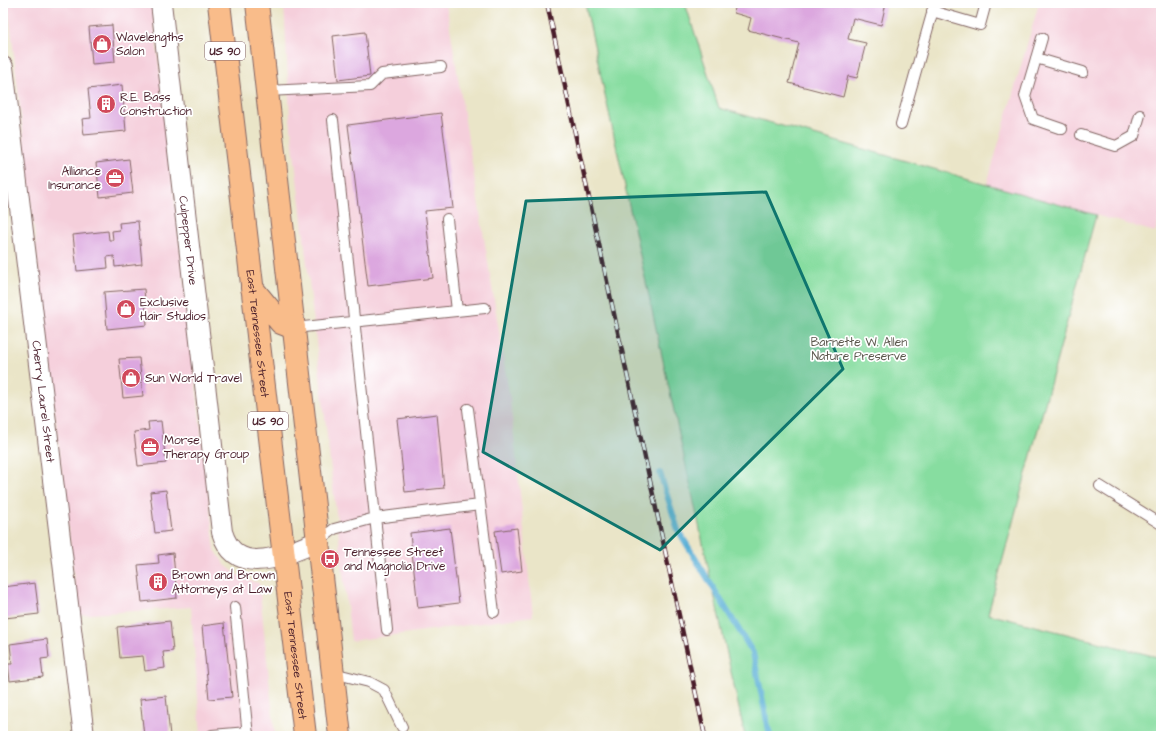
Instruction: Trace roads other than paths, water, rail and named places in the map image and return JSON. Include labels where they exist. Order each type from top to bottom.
[{"type":"main road","name":"East Tennessee Street","points":[[219,3],[305,736]]},
{"type":"main road","name":"US 90","points":[[257,3],[340,736]]},
{"type":"main road","points":[[252,288],[281,323],[294,328]]},
{"type":"street","name":"Culpepper Drive","points":[[161,3],[222,532],[232,551],[241,557],[254,561],[266,560],[284,555],[319,541]]},
{"type":"street","name":"Cherry Laurel Street","points":[[3,67],[84,736]]},
{"type":"lane","points":[[901,124],[934,7],[980,25],[986,3]]},
{"type":"lane","points":[[1042,38],[1025,96],[1033,119],[1062,129]]},
{"type":"lane","points":[[1036,58],[1083,72]]},
{"type":"lane","points":[[268,92],[370,86],[382,74],[441,67]]},
{"type":"lane","points":[[1081,135],[1116,146],[1134,136],[1140,115]]},
{"type":"lane","points":[[333,120],[387,630]]},
{"type":"lane","points":[[447,219],[457,311]]},
{"type":"lane","points":[[294,328],[485,308]]},
{"type":"lane","points":[[468,409],[494,612]]},
{"type":"lane","points":[[1100,486],[1161,524]]},
{"type":"lane","points":[[319,541],[334,529],[375,518],[480,505]]},
{"type":"lane","points":[[212,735],[248,734],[235,607]]},
{"type":"lane","points":[[333,673],[369,682],[384,690],[402,727]]},
{"type":"waterway","points":[[660,473],[678,530],[753,653],[770,736]]},
{"type":"railway","points":[[547,3],[705,736]]},
{"type":"place","name":"Wavelengths Salon","points":[[102,44]]},
{"type":"place","name":"R.E. Bass Construction","points":[[106,104]]},
{"type":"place","name":"Alliance Insurance","points":[[115,178]]},
{"type":"place","name":"Exclusive Hair Studios","points":[[126,309]]},
{"type":"place","name":"Sun World Travel","points":[[131,378]]},
{"type":"place","name":"Morse Therapy Group","points":[[150,447]]},
{"type":"place","name":"Tennessee Street and Magnolia Drive","points":[[330,559]]},
{"type":"place","name":"Brown and Brown Attorneys at Law","points":[[158,582]]},
{"type":"park label","name":"Barnette W. Allen Nature Preserve","points":[[859,349]]}]
